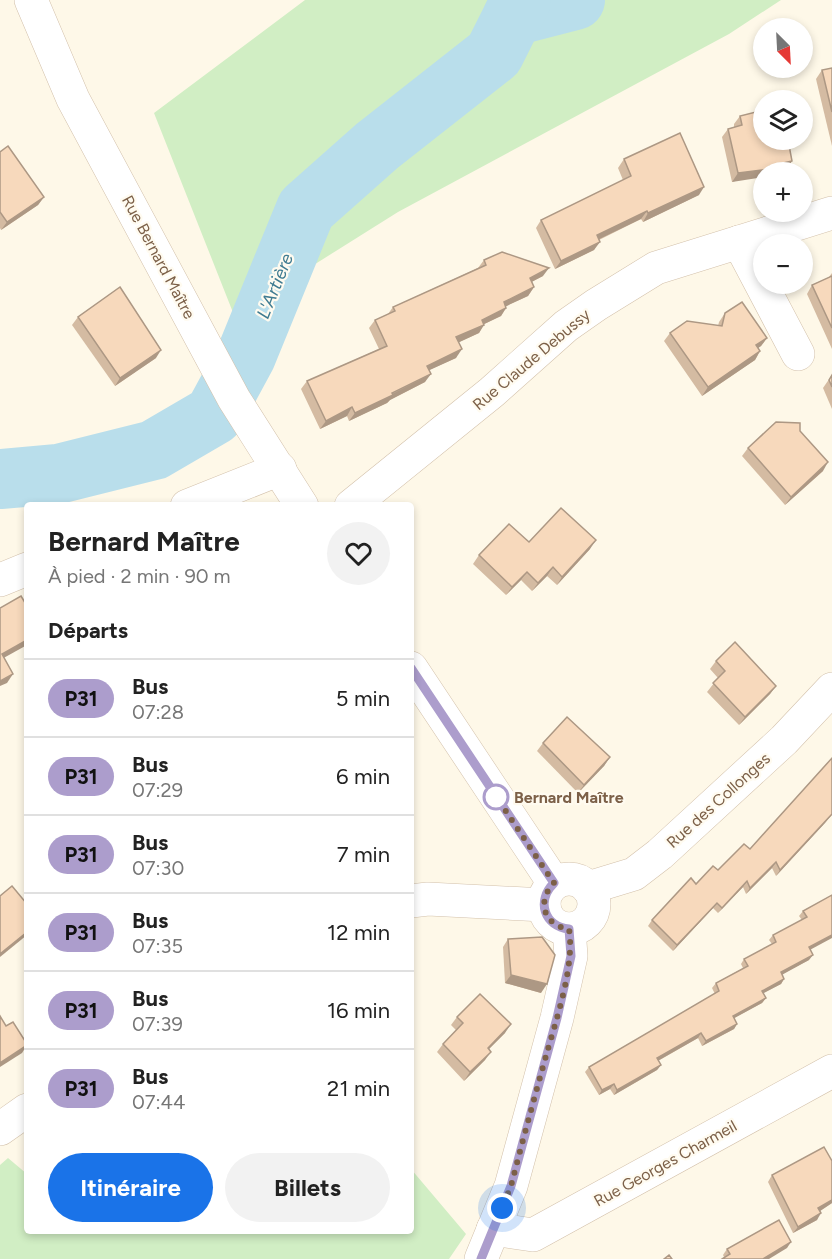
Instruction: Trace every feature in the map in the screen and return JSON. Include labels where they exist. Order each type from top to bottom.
[{"type":"street","name":"Rue Bernard Maître","points":[[32,0],[73,99],[234,399],[300,502]]},
{"type":"street","name":"Rue Claude Debussy","points":[[356,502],[492,392],[566,326],[656,267],[832,213]]},
{"type":"street","points":[[739,242],[798,354]]},
{"type":"street","points":[[197,502],[280,469]]},
{"type":"street","points":[[0,580],[24,570]]},
{"type":"street","points":[[414,673],[549,894],[545,913],[554,924],[569,929],[584,924],[590,918],[594,903],[588,888],[583,883],[568,878],[549,894],[414,901]]},
{"type":"street","name":"Rue des Collonges","points":[[588,888],[634,874],[660,854],[783,740],[832,689]]},
{"type":"street","points":[[481,1259],[511,1186],[557,1018],[571,956],[569,929]]},
{"type":"street","name":"Rue Georges Charmeil","points":[[493,1229],[533,1234],[832,1071]]},
{"type":"street","points":[[0,1129],[24,1112]]},
{"type":"green space","points":[[305,0],[781,0],[729,34],[398,212],[234,315],[154,113]]},
{"type":"green space","points":[[8,1158],[24,1171],[24,1234],[414,1234],[414,1173],[466,1234],[449,1259],[0,1259],[0,1165]]},
{"type":"building","points":[[832,68],[832,112],[822,70]]},
{"type":"building","points":[[753,113],[753,150],[790,150],[792,161],[753,162],[753,171],[738,173],[728,129],[742,125],[740,116]]},
{"type":"building","points":[[680,133],[704,187],[597,235],[600,242],[561,261],[541,220],[631,176],[624,159]]},
{"type":"building","points":[[8,146],[44,197],[7,222],[0,212],[0,152]]},
{"type":"building","points":[[502,252],[549,268],[530,278],[534,287],[504,302],[506,308],[482,320],[484,325],[456,337],[462,349],[427,366],[431,374],[355,413],[352,407],[326,421],[307,381],[387,346],[375,320],[395,311],[393,307],[486,265],[484,260]]},
{"type":"building","points":[[832,276],[832,328],[813,287],[813,285]]},
{"type":"building","points":[[120,287],[161,350],[120,378],[78,317]]},
{"type":"building","points":[[742,302],[767,338],[756,345],[760,351],[708,387],[670,333],[687,321],[722,326],[725,313]]},
{"type":"building","points":[[776,422],[800,423],[800,431],[828,462],[791,497],[748,448]]},
{"type":"building","points":[[561,508],[596,540],[562,577],[553,567],[538,583],[527,572],[512,587],[479,555],[509,524],[529,542]]},
{"type":"building","points":[[21,596],[24,601],[24,642],[2,654],[13,674],[0,681],[0,608]]},
{"type":"building","points":[[735,642],[776,686],[745,717],[713,683],[725,671],[716,661]]},
{"type":"building","points":[[567,717],[610,757],[584,785],[543,743]]},
{"type":"building","points":[[832,758],[832,814],[780,870],[776,862],[750,888],[747,881],[722,908],[717,903],[677,945],[652,920],[691,878],[696,884],[713,866],[718,870],[744,844],[750,849]]},
{"type":"building","points":[[12,886],[24,900],[24,934],[0,954],[0,896]]},
{"type":"building","points":[[832,895],[832,935],[809,947],[813,955],[781,972],[784,979],[762,991],[766,998],[733,1016],[737,1024],[706,1041],[701,1033],[657,1058],[661,1065],[617,1090],[614,1084],[602,1090],[589,1067],[719,991],[716,983],[748,966],[744,959],[776,942],[773,935],[807,917],[803,911]]},
{"type":"building","points":[[542,937],[555,955],[547,984],[511,975],[508,939]]},
{"type":"building","points":[[480,994],[511,1024],[488,1048],[491,1052],[470,1072],[443,1044],[463,1023],[457,1017]]},
{"type":"building","points":[[0,1016],[6,1026],[13,1022],[24,1039],[24,1047],[0,1063]]},
{"type":"building","points":[[824,1147],[832,1161],[832,1200],[818,1208],[821,1213],[798,1227],[772,1175]]},
{"type":"building","points":[[779,1220],[791,1242],[763,1259],[722,1259],[730,1254],[727,1249]]},
{"type":"waterway","name":"L'Artière","points":[[0,479],[58,474],[154,450],[214,415],[246,356],[306,209],[377,146],[494,54],[521,0]]},
{"type":"waterway","name":"L'Artière","points":[[513,16],[575,0]]},
{"type":"bus line","name":"P31","points":[[414,673],[554,883],[549,887],[544,899],[545,913],[554,924],[569,929],[571,941],[571,956],[557,1018],[511,1186],[481,1259]]},
{"type":"place","name":"Bernard Maître","points":[[496,797]]},
{"type":"route","points":[[496,797],[495,795],[554,883],[549,887],[544,899],[545,913],[554,924],[569,929],[571,941],[571,956],[557,1018],[511,1186],[502,1208]]}]
